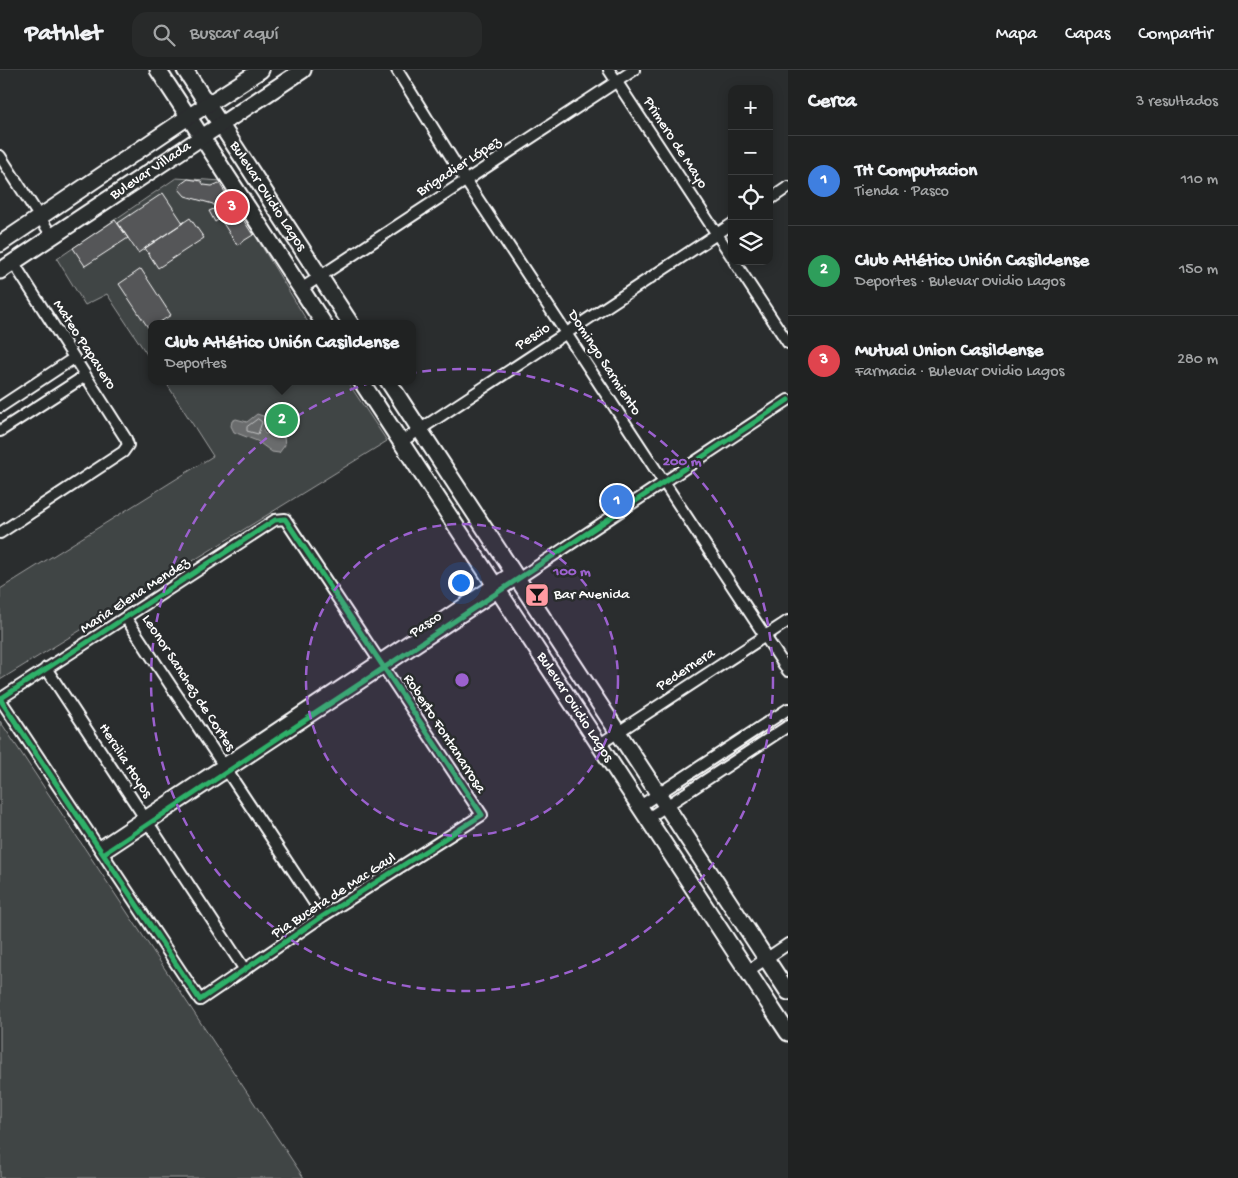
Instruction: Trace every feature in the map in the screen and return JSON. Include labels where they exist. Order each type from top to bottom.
[{"type":"main road","name":"Bulevar Ovidio Lagos","points":[[158,70],[321,320]]},
{"type":"main road","name":"Bulevar Ovidio Lagos","points":[[185,70],[348,320]]},
{"type":"main road","name":"Bulevar Villada","points":[[0,244],[188,116],[262,70]]},
{"type":"main road","name":"Bulevar Villada","points":[[0,271],[302,70]]},
{"type":"main road","name":"Bulevar Ovidio Lagos","points":[[364,385],[788,1032]]},
{"type":"main road","name":"Bulevar Ovidio Lagos","points":[[391,385],[788,992]]},
{"type":"street","name":"Domingo Sarmiento","points":[[396,70],[788,671]]},
{"type":"street","name":"Primero de Mayo","points":[[609,70],[728,251]]},
{"type":"street","name":"Brigadier López","points":[[301,289],[634,70]]},
{"type":"street","points":[[0,156],[52,236]]},
{"type":"street","points":[[773,197],[788,187]]},
{"type":"street","name":"Pescio","points":[[401,442],[728,227]]},
{"type":"street","name":"Mateo Papavero","points":[[0,532],[123,452],[128,445],[126,438],[13,262]]},
{"type":"street","points":[[737,265],[788,343]]},
{"type":"street","points":[[0,407],[74,358]]},
{"type":"street","points":[[0,431],[85,376]]},
{"type":"street","name":"Pasco","points":[[101,851],[515,575],[664,482],[788,400]]},
{"type":"street","name":"Maria Elena Mendez","points":[[0,699],[275,520],[285,519]]},
{"type":"street","name":"Roberto Fontanarrosa","points":[[285,519],[482,814]]},
{"type":"street","name":"Leonor Sanchez de Cortes","points":[[126,618],[323,916]]},
{"type":"street","name":"Pedernera","points":[[600,744],[788,621]]},
{"type":"street","name":"Hercilia Hoyos","points":[[46,668],[245,970]]},
{"type":"street","points":[[0,699],[101,851]]},
{"type":"street","points":[[644,812],[788,709]]},
{"type":"street","points":[[644,812],[788,726]]},
{"type":"street","name":"Pia Buceta de Mac Gaul","points":[[101,851],[200,1000],[323,916],[482,814]]},
{"type":"street","points":[[748,971],[788,944]]},
{"type":"shaded area","points":[[176,178],[222,181],[307,320],[148,320],[148,356],[107,294],[85,305],[57,259]]},
{"type":"shaded area","points":[[168,385],[350,385],[387,441],[0,680],[0,589],[213,456]]},
{"type":"shaded area","points":[[0,721],[304,1178],[0,1178]]},
{"type":"water","points":[[257,414],[266,417],[268,422],[263,430],[265,434],[276,432],[284,437],[285,445],[279,453],[272,452],[257,441],[234,432],[231,426],[232,421],[236,419],[247,422]]},
{"type":"building","points":[[188,179],[201,181],[204,185],[212,186],[219,183],[236,208],[215,222],[209,211],[216,208],[213,204],[185,196],[179,189],[181,184]]},
{"type":"building","points":[[163,193],[183,223],[138,253],[118,223]]},
{"type":"building","points":[[237,210],[253,235],[237,245],[221,220]]},
{"type":"building","points":[[190,218],[204,238],[158,268],[145,248]]},
{"type":"building","points":[[115,220],[128,238],[85,266],[73,248]]},
{"type":"building","points":[[141,269],[171,315],[163,320],[148,320],[148,328],[119,284]]},
{"type":"cycle path","points":[[103,854],[788,400]]},
{"type":"cycle path","points":[[285,519],[482,815],[323,916],[200,1000],[0,699],[275,520],[285,519]]},
{"type":"place","name":"Mutual Union Casildense","points":[[232,207]]},
{"type":"place","name":"Club Atlético Unión Casildense","points":[[282,420]]},
{"type":"place","name":"TH Computacion","points":[[617,501]]},
{"type":"place","name":"Bar Avenida","points":[[537,595]]}]
